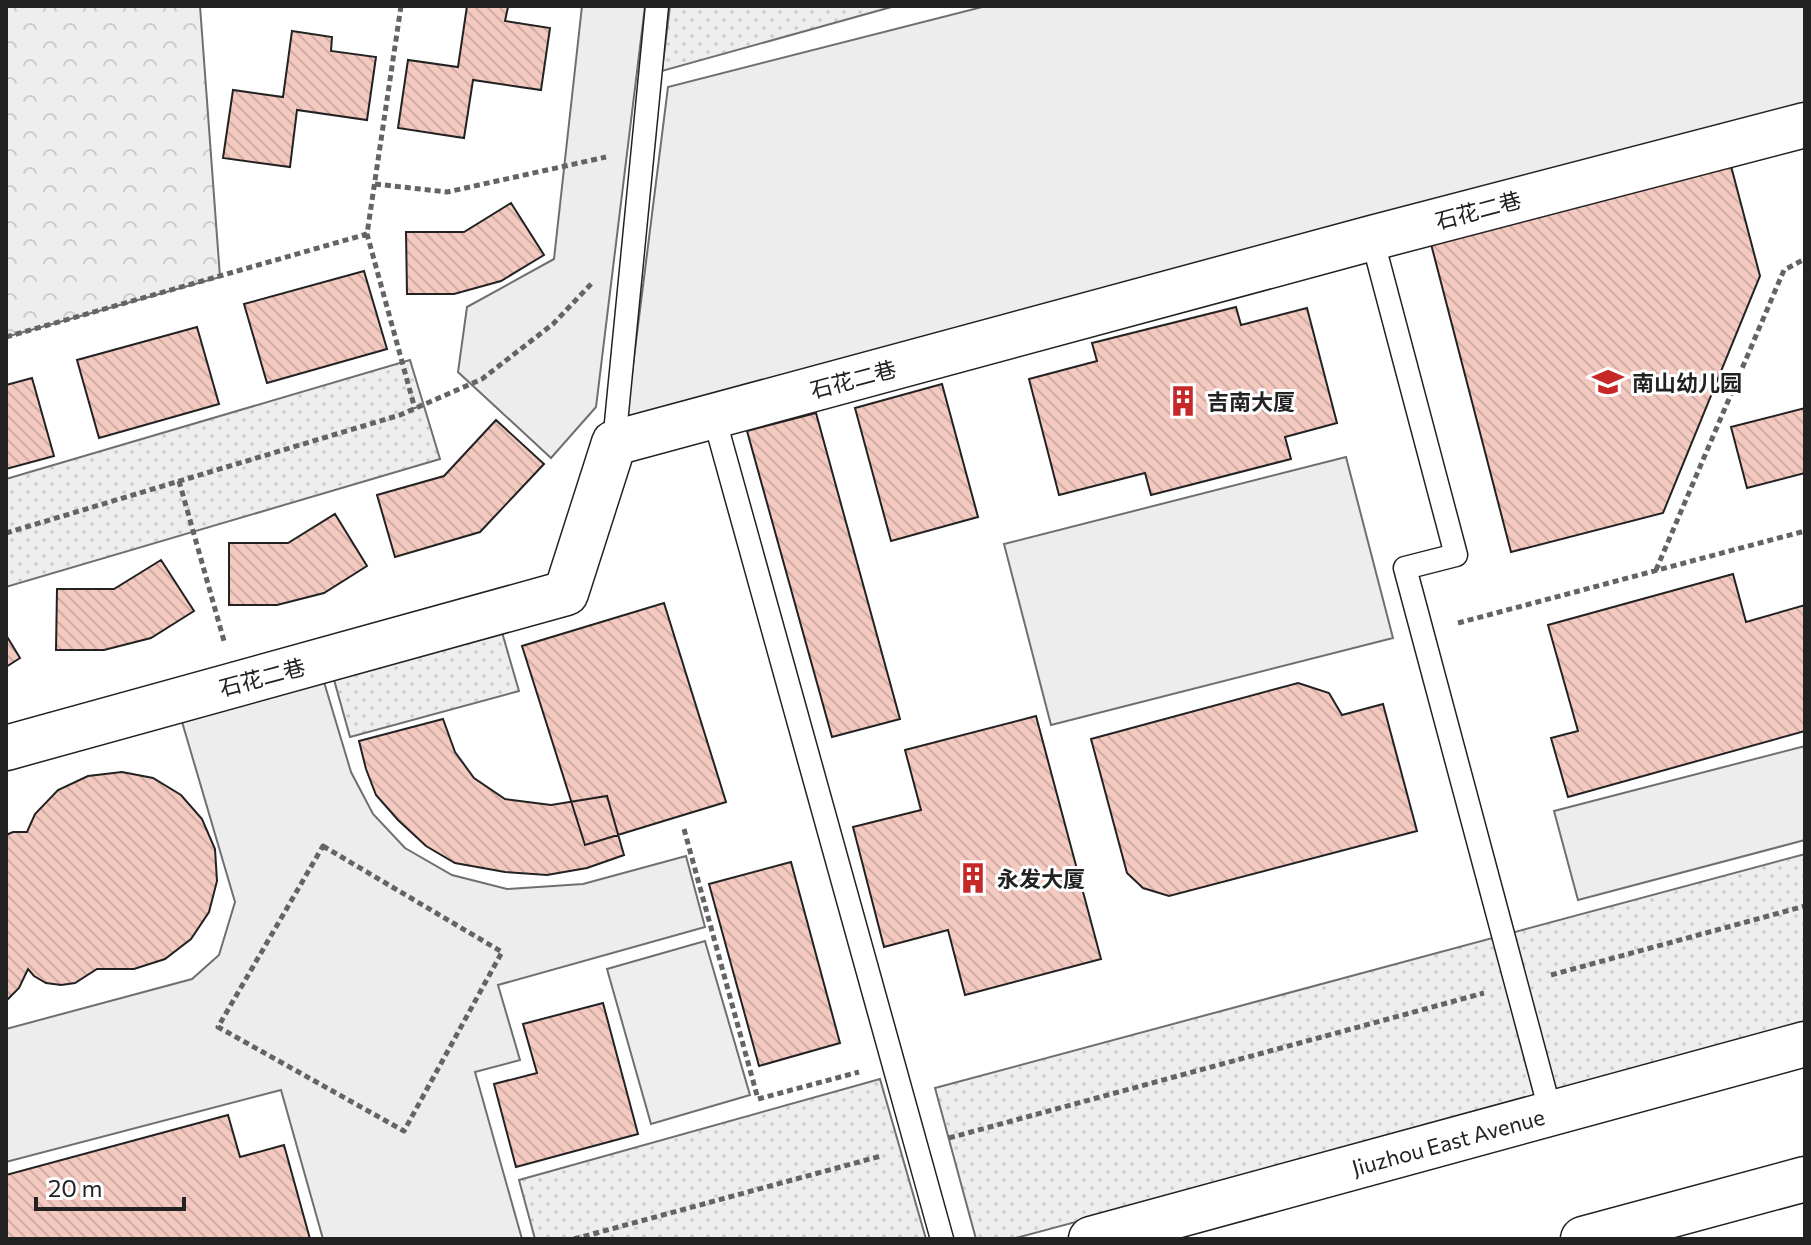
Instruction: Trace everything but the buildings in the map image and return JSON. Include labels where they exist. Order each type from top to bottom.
[{"type":"street","name":"石花二巷","points":[[6,748],[566,593],[614,443],[1372,238],[1805,125]]},
{"type":"street","name":"Jiuzhou East Avenue","points":[[1091,1239],[1805,1044]]},
{"type":"street","points":[[1583,1239],[1805,1179]]},
{"type":"lane","points":[[614,443],[657,6]]},
{"type":"lane","points":[[1372,238],[1456,555],[1405,568],[1551,1114]]},
{"type":"lane","points":[[714,417],[942,1239]]},
{"type":"path","points":[[401,6],[367,234],[415,409]]},
{"type":"path","points":[[375,184],[447,192],[642,149]]},
{"type":"path","points":[[6,533],[400,415],[482,379],[553,324],[614,260],[634,229]]},
{"type":"path","points":[[6,337],[367,234]]},
{"type":"path","points":[[1656,571],[1784,270],[1805,259]]},
{"type":"path","points":[[178,481],[236,684]]},
{"type":"path","points":[[1423,633],[1805,531]]},
{"type":"path","points":[[684,829],[758,1099],[894,1063]]},
{"type":"path","points":[[323,846],[502,952],[404,1131],[218,1027],[323,846]]},
{"type":"path","points":[[574,1239],[1805,906]]},
{"type":"green space","points":[[6,6],[200,6],[220,277],[6,337]]},
{"type":"green space","points":[[670,6],[895,6],[662,71]]},
{"type":"green space","points":[[410,360],[440,459],[6,587],[6,479]]},
{"type":"green space","points":[[499,622],[519,691],[350,737],[331,669]]},
{"type":"green space","points":[[1805,854],[1805,1026],[1012,1239],[976,1239],[935,1088]]},
{"type":"green space","points":[[705,941],[750,1095],[651,1124],[607,969]]},
{"type":"green space","points":[[880,1079],[926,1239],[535,1239],[519,1180]]},
{"type":"shaded area","points":[[582,6],[645,6],[596,407],[551,458],[458,372],[467,307],[554,259]]},
{"type":"shaded area","points":[[986,6],[1805,6],[1805,116],[625,429],[668,87]]},
{"type":"shaded area","points":[[1346,457],[1393,638],[1051,725],[1004,544]]},
{"type":"shaded area","points":[[324,682],[351,772],[373,814],[405,848],[452,875],[507,889],[583,884],[686,856],[705,927],[498,985],[520,1060],[475,1072],[522,1239],[323,1239],[281,1090],[6,1162],[6,1029],[192,979],[219,955],[235,902],[180,715]]},
{"type":"shaded area","points":[[1805,746],[1805,840],[1578,900],[1554,811]]},
{"type":"place","name":"南山幼儿园","points":[[1608,382]]},
{"type":"place","name":"吉南大厦","points":[[1183,401]]},
{"type":"place","name":"永发大厦","points":[[973,878]]}]
